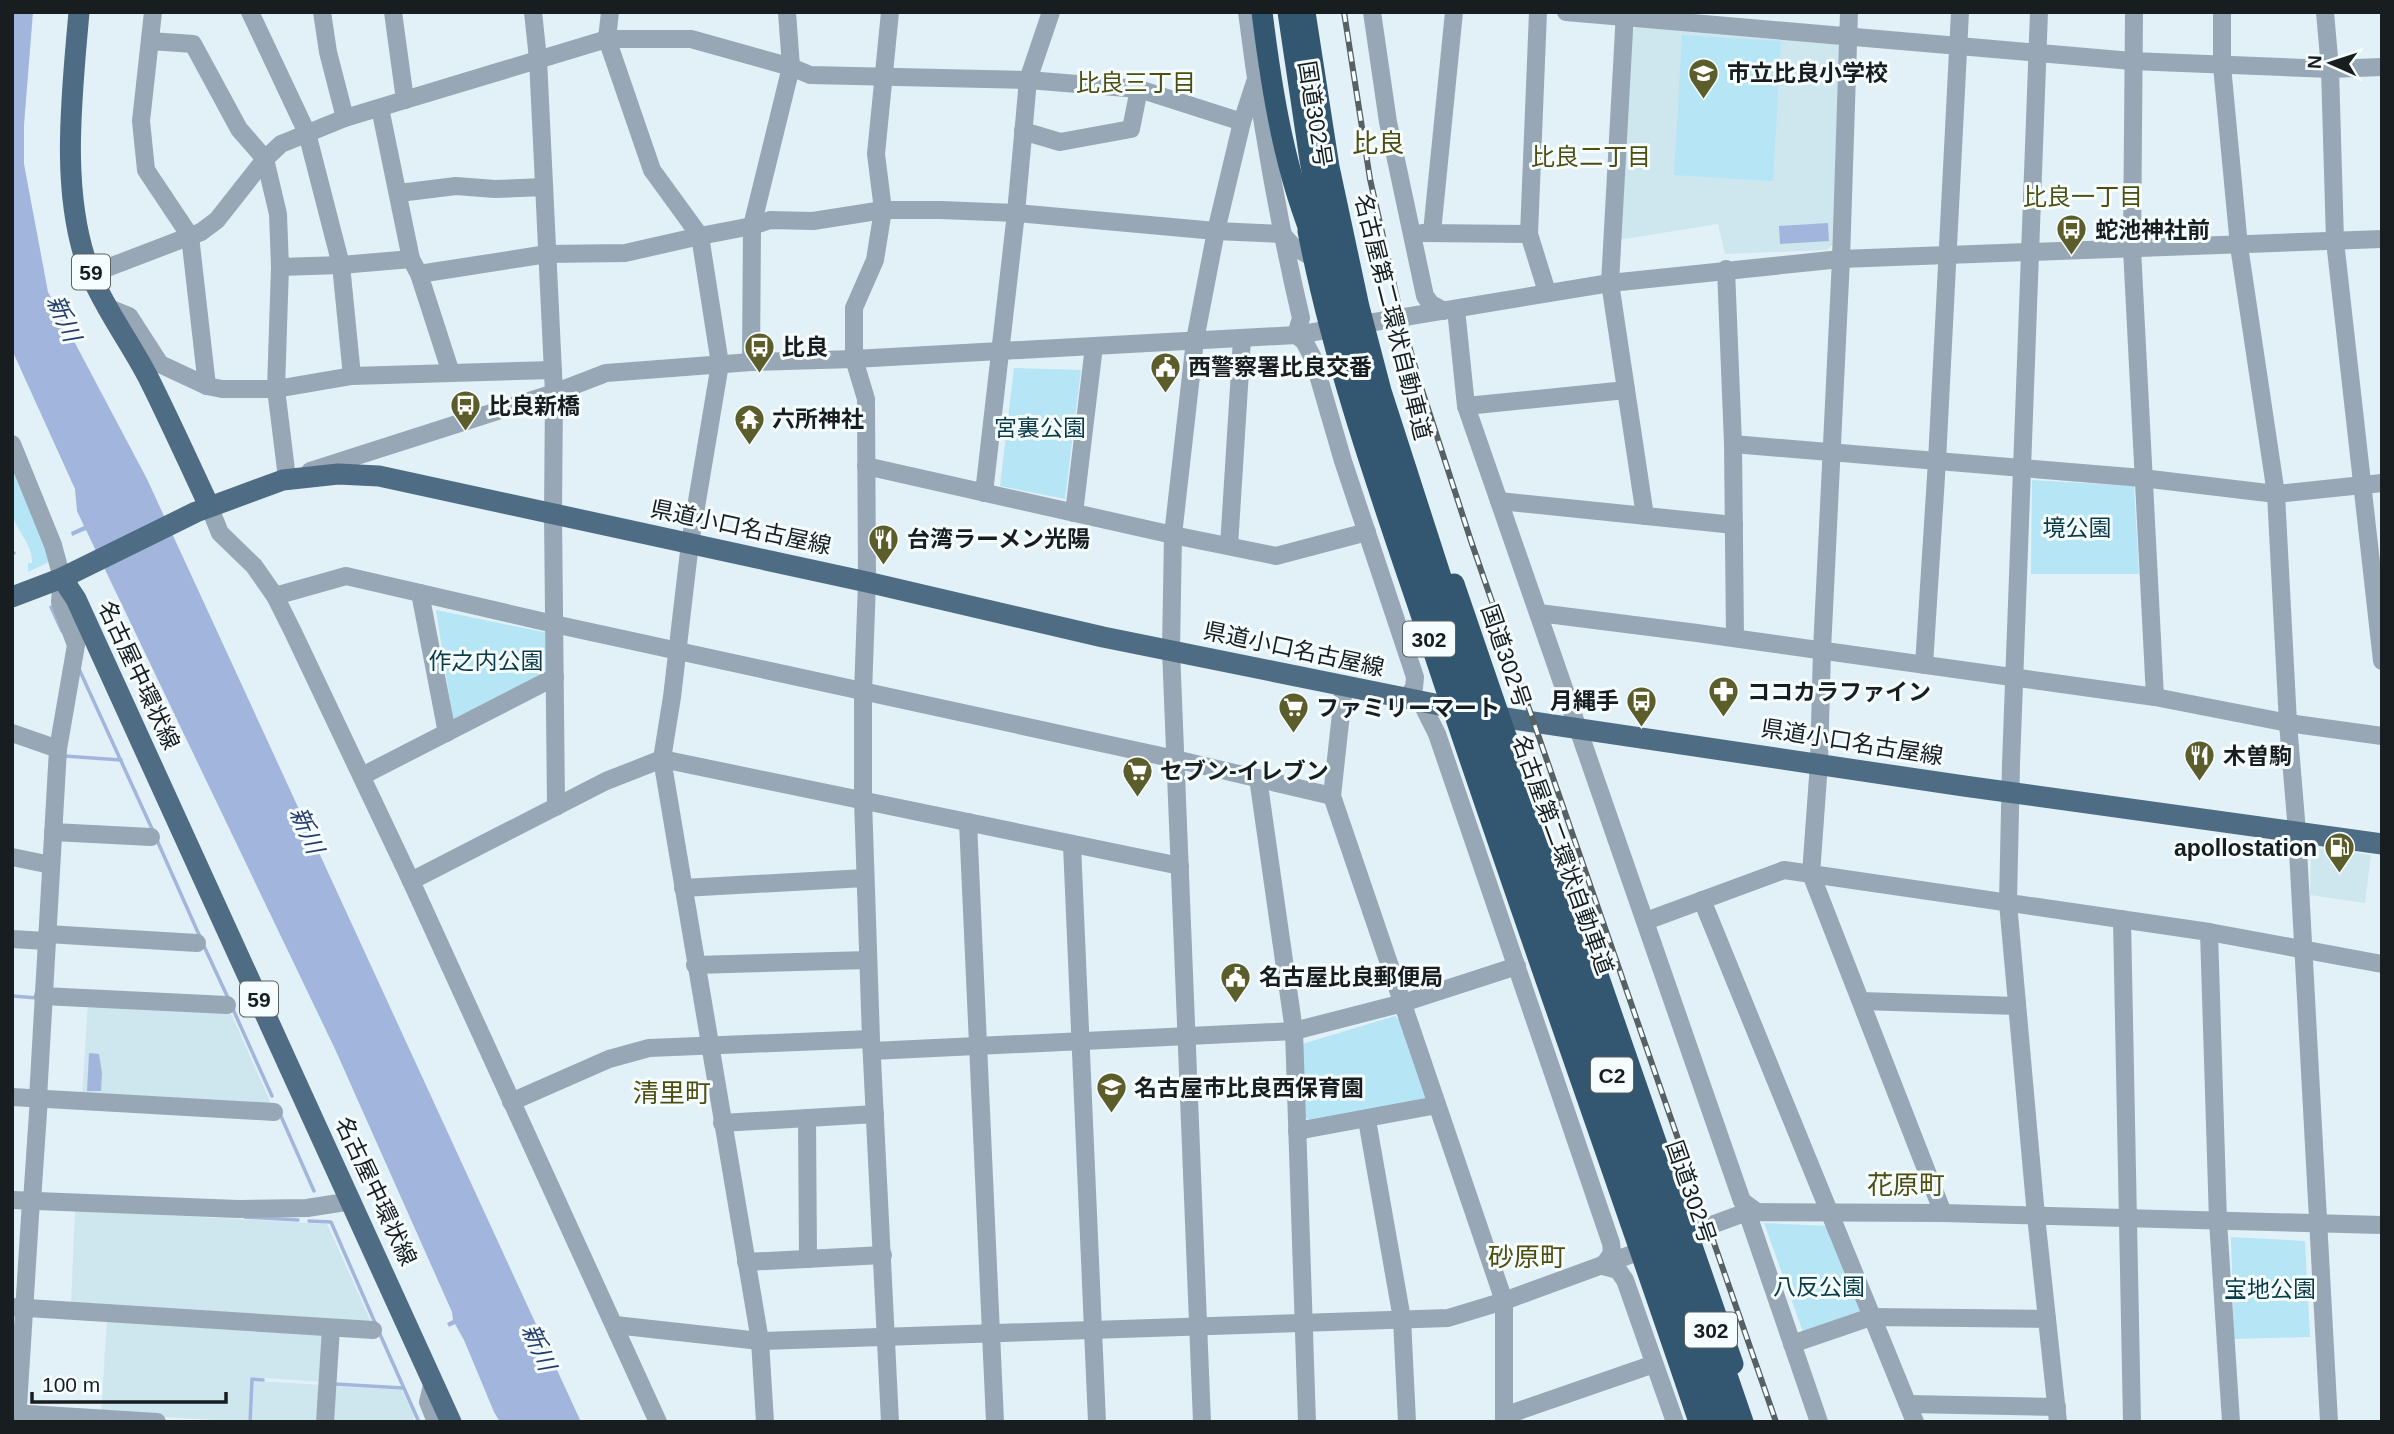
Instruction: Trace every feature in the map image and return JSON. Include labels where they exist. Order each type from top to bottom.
[{"type":"highway","points":[[1262,12],[1277,111],[1298,199],[1340,305]]},
{"type":"highway","name":"国道302号","points":[[1272,12],[1314,258],[1361,435],[1699,1422]]},
{"type":"highway","name":"名古屋第二環状自動車道","points":[[1288,12],[1324,238],[1359,378],[1417,560],[1712,1422]]},
{"type":"highway","name":"名古屋第二環状自動車道","points":[[1305,12],[1329,167],[1368,343],[1406,471],[1504,771],[1585,994],[1732,1422]]},
{"type":"highway","name":"国道302号","points":[[1315,12],[1339,175],[1372,323],[1422,492],[1743,1422]]},
{"type":"highway","points":[[1504,771],[1549,857],[1598,975],[1753,1422]]},
{"type":"main road","name":"59","points":[[79,12],[70,153],[81,241],[91,274],[147,375],[202,509]]},
{"type":"main road","name":"県道小口名古屋線","points":[[202,509],[285,479],[338,474],[379,476],[867,582],[1103,637],[1499,717],[2382,844]]},
{"type":"main road","points":[[12,597],[69,575],[202,509]]},
{"type":"main road","name":"名古屋中環状線","points":[[69,575],[76,599],[451,1422]]},
{"type":"street","points":[[153,12],[141,121],[146,170],[190,236],[207,386]]},
{"type":"street","points":[[250,12],[307,133],[341,265],[352,376]]},
{"type":"street","points":[[322,12],[328,52],[345,118]]},
{"type":"street","points":[[393,12],[405,100]]},
{"type":"street","points":[[533,12],[538,59],[554,393],[552,514],[556,807]]},
{"type":"street","points":[[610,12],[607,39],[652,170],[699,236],[720,364],[690,543],[662,759],[760,1341],[765,1422]]},
{"type":"street","points":[[751,362],[752,226],[791,66],[787,12]]},
{"type":"street","points":[[890,12],[876,154],[883,210],[876,260],[854,308],[854,359],[866,399],[867,582],[863,800],[871,1045],[890,1422]]},
{"type":"street","points":[[984,493],[1016,213],[1028,80],[1051,12]]},
{"type":"street","points":[[1247,12],[1255,82],[1282,234],[1301,318],[1296,335]]},
{"type":"street","points":[[1372,12],[1388,122],[1425,296],[1431,304],[1450,310]]},
{"type":"street","points":[[1432,232],[1454,12]]},
{"type":"street","points":[[1538,12],[1529,234],[1547,292]]},
{"type":"street","points":[[1566,12],[1737,19],[1849,37],[2132,61],[2330,69],[2382,67]]},
{"type":"street","points":[[1849,12],[1842,259],[1831,452],[1819,763],[1811,874],[1943,1213]]},
{"type":"street","points":[[1924,665],[1960,12]]},
{"type":"street","points":[[1908,1404],[2057,1415],[2008,902],[2039,12]]},
{"type":"street","points":[[2134,12],[2132,249],[2155,697]]},
{"type":"street","points":[[2222,12],[2222,66],[2239,246],[2276,494],[2329,1422]]},
{"type":"street","points":[[2325,12],[2330,69],[2335,241],[2382,661]]},
{"type":"street","points":[[1625,15],[1610,283],[1645,516]]},
{"type":"street","points":[[91,274],[201,232],[217,220],[265,159],[281,144],[345,118],[607,39],[691,38],[791,66],[810,75],[1028,80],[1139,89],[1242,122]]},
{"type":"street","points":[[150,41],[192,44],[239,129],[265,159],[278,214],[281,267],[276,389],[285,479],[554,393],[606,373],[751,362],[854,359],[1296,335],[1610,283],[1842,259],[2382,239]]},
{"type":"street","points":[[1202,1422],[1171,650],[1174,536],[1195,340],[1216,231],[1242,122],[1255,82]]},
{"type":"street","points":[[1023,131],[1060,142],[1131,129],[1139,89]]},
{"type":"street","points":[[380,108],[415,267],[451,373]]},
{"type":"street","points":[[399,193],[456,186],[495,189],[544,187]]},
{"type":"street","points":[[281,267],[415,267],[547,254],[625,253],[769,220],[813,221],[883,210],[1016,213],[1216,231],[1282,234],[1294,247],[1314,258]]},
{"type":"street","points":[[1412,234],[1529,234]]},
{"type":"street","points":[[1726,269],[1733,444],[1735,638]]},
{"type":"street","points":[[109,308],[129,316],[160,364],[207,386],[222,389],[276,389],[352,376],[553,370]]},
{"type":"street","points":[[1450,310],[1466,406],[1742,1201],[1752,1212],[1819,1422]]},
{"type":"street","points":[[1296,335],[1304,341],[1313,358],[1349,480],[1415,677],[1413,700],[1437,734],[1613,1248],[1603,1266]]},
{"type":"street","points":[[1229,546],[1242,339]]},
{"type":"street","points":[[1074,513],[1094,346]]},
{"type":"street","points":[[1466,406],[1626,390]]},
{"type":"street","points":[[1349,480],[1349,471],[1361,435]]},
{"type":"street","points":[[12,444],[53,545],[69,575],[60,603],[76,645],[58,749],[32,1201],[18,1307],[15,1416],[157,1422]]},
{"type":"street","points":[[1733,444],[2143,478],[2276,494],[2382,483]]},
{"type":"street","points":[[866,466],[1174,536],[1276,556],[1367,533]]},
{"type":"street","points":[[1499,501],[1734,524]]},
{"type":"street","points":[[202,509],[220,533],[254,566],[275,596],[411,881],[658,1422]]},
{"type":"street","points":[[275,596],[346,576],[1332,796]]},
{"type":"street","points":[[420,593],[447,733]]},
{"type":"street","points":[[1389,598],[1424,621]]},
{"type":"street","points":[[1539,613],[2155,697],[2288,723],[2382,736]]},
{"type":"street","points":[[362,776],[555,677]]},
{"type":"street","points":[[1344,685],[1332,796],[1504,1301],[1504,1419],[1654,1364]]},
{"type":"street","points":[[12,733],[58,749]]},
{"type":"street","points":[[411,881],[606,781],[662,759],[1180,866]]},
{"type":"street","points":[[1258,778],[1294,1031],[1307,1422]]},
{"type":"street","points":[[968,822],[995,1422]]},
{"type":"street","points":[[53,832],[151,837]]},
{"type":"street","points":[[1072,845],[1097,1422]]},
{"type":"street","points":[[12,857],[51,865]]},
{"type":"street","points":[[1646,921],[1784,870],[2209,932],[2382,964]]},
{"type":"street","points":[[683,888],[865,878]]},
{"type":"street","points":[[1702,900],[1915,1422]]},
{"type":"street","points":[[2122,919],[2132,1422]]},
{"type":"street","points":[[2209,932],[2218,1221],[2231,1422]]},
{"type":"street","points":[[12,939],[197,943]]},
{"type":"street","points":[[695,965],[868,960]]},
{"type":"street","points":[[511,1102],[609,1059],[649,1048],[976,1044],[1294,1031],[1403,1003],[1517,966]]},
{"type":"street","points":[[43,996],[227,1005]]},
{"type":"street","points":[[1861,1001],[2017,1006]]},
{"type":"street","points":[[12,1097],[274,1112]]},
{"type":"street","points":[[1297,1131],[1437,1105]]},
{"type":"street","points":[[722,1123],[875,1114]]},
{"type":"street","points":[[807,1118],[808,1259]]},
{"type":"street","points":[[1367,1120],[1402,1320],[1408,1422]]},
{"type":"street","points":[[1584,1162],[1618,1184]]},
{"type":"street","points":[[12,1200],[238,1209],[307,1208],[352,1201]]},
{"type":"street","points":[[615,1325],[760,1341],[1448,1318],[1504,1301],[1752,1212],[1943,1213],[2382,1225]]},
{"type":"street","points":[[746,1262],[883,1255]]},
{"type":"street","points":[[1603,1266],[1618,1270],[1625,1280],[1677,1422]]},
{"type":"street","points":[[18,1307],[373,1330]]},
{"type":"street","points":[[1792,1344],[1871,1317],[2047,1319]]},
{"type":"street","points":[[325,1422],[331,1328]]},
{"type":"street","points":[[433,1381],[428,1402],[436,1422]]},
{"type":"street","points":[[1677,1422],[1690,1395]]},
{"type":"shaded area","name":"市立比良小学校","points":[[1637,25],[1835,41],[1840,46],[1832,245],[1827,250],[1725,254],[1718,224],[1618,240],[1631,34]]},
{"type":"shaded area","name":"apollostation","points":[[2319,849],[2371,855],[2365,903],[2310,895],[2311,856]]},
{"type":"shaded area","points":[[88,1002],[230,1011],[273,1108],[82,1096]]},
{"type":"shaded area","points":[[75,1210],[327,1224],[372,1324],[71,1305]]},
{"type":"shaded area","points":[[107,1319],[323,1333],[324,1382],[251,1377],[248,1422],[101,1413]]},
{"type":"shaded area","points":[[253,1381],[323,1385],[321,1422],[251,1422]]},
{"type":"shaded area","points":[[331,1386],[402,1390],[414,1415],[413,1422],[329,1422]]},
{"type":"green space","points":[[1682,35],[1781,41],[1773,181],[1674,175]]},
{"type":"green space","name":"宮裏公園","points":[[1014,368],[1081,370],[1065,499],[1000,486]]},
{"type":"green space","points":[[12,457],[50,557],[47,563],[28,572],[28,563],[32,563],[32,556],[12,513]]},
{"type":"green space","name":"境公園","points":[[2032,480],[2134,486],[2139,574],[2031,574]]},
{"type":"green space","name":"作之内公園","points":[[436,610],[548,633],[548,676],[453,720]]},
{"type":"green space","points":[[1395,1016],[1400,1021],[1427,1098],[1312,1123],[1303,1115],[1302,1044]]},
{"type":"green space","name":"八反公園","points":[[1764,1223],[1828,1226],[1862,1315],[1803,1332]]},
{"type":"green space","name":"宝地公園","points":[[2231,1237],[2305,1241],[2310,1337],[2234,1339]]},
{"type":"water","name":"新川","points":[[12,12],[33,12],[24,125],[24,164],[48,292],[147,479],[581,1422],[500,1422],[494,1412],[464,1340],[455,1324],[449,1327],[447,1323],[453,1320],[452,1312],[335,1049],[86,530],[72,536],[71,532],[84,526],[77,511],[75,489],[12,350]]},
{"type":"water","points":[[1828,223],[1829,241],[1780,244],[1779,226]]},
{"type":"water","points":[[89,1053],[99,1054],[101,1091],[87,1091]]},
{"type":"waterway","points":[[51,607],[62,631]]},
{"type":"waterway","points":[[79,669],[153,831]]},
{"type":"waterway","points":[[64,756],[121,760]]},
{"type":"waterway","points":[[156,838],[200,937]]},
{"type":"waterway","points":[[203,944],[229,1000]]},
{"type":"waterway","points":[[12,996],[38,998]]},
{"type":"waterway","points":[[232,1007],[272,1096]]},
{"type":"waterway","points":[[280,1114],[314,1191]]},
{"type":"waterway","points":[[245,1217],[298,1220]]},
{"type":"waterway","points":[[309,1221],[331,1222],[376,1325]]},
{"type":"waterway","points":[[379,1332],[419,1422]]},
{"type":"waterway","points":[[250,1422],[252,1379],[263,1380]]},
{"type":"waterway","points":[[335,1384],[403,1388]]},
{"type":"railway","points":[[1344,12],[1370,179],[1403,325],[1421,387],[1471,541],[1776,1422]]},
{"type":"place","name":"市立比良小学校","points":[[1704,100]]},
{"type":"place","name":"蛇池神社前","points":[[2072,257]]},
{"type":"place","name":"比良","points":[[759,374]]},
{"type":"place","name":"西警察署比良交番","points":[[1165,394]]},
{"type":"place","name":"比良新橋","points":[[465,433]]},
{"type":"place","name":"六所神社","points":[[749,446]]},
{"type":"place","name":"台湾ラーメン光陽","points":[[884,566]]},
{"type":"place","name":"ココカラファイン","points":[[1724,719]]},
{"type":"place","name":"月縄手","points":[[1642,728]]},
{"type":"place","name":"ファミリーマート","points":[[1293,735]]},
{"type":"place","name":"木曽駒","points":[[2200,783]]},
{"type":"place","name":"セブン-イレブン","points":[[1137,798]]},
{"type":"place","name":"apollostation","points":[[2340,875]]},
{"type":"place","name":"名古屋比良郵便局","points":[[1236,1004]]},
{"type":"place","name":"名古屋市比良西保育園","points":[[1111,1115]]},
{"type":"district","name":"比良三丁目","points":[[1136,82]]},
{"type":"district","name":"比良","points":[[1378,143]]},
{"type":"district","name":"比良二丁目","points":[[1591,156]]},
{"type":"district","name":"比良一丁目","points":[[2083,196]]},
{"type":"district","name":"清里町","points":[[672,1093]]},
{"type":"district","name":"花原町","points":[[1906,1185]]},
{"type":"district","name":"砂原町","points":[[1527,1257]]}]
